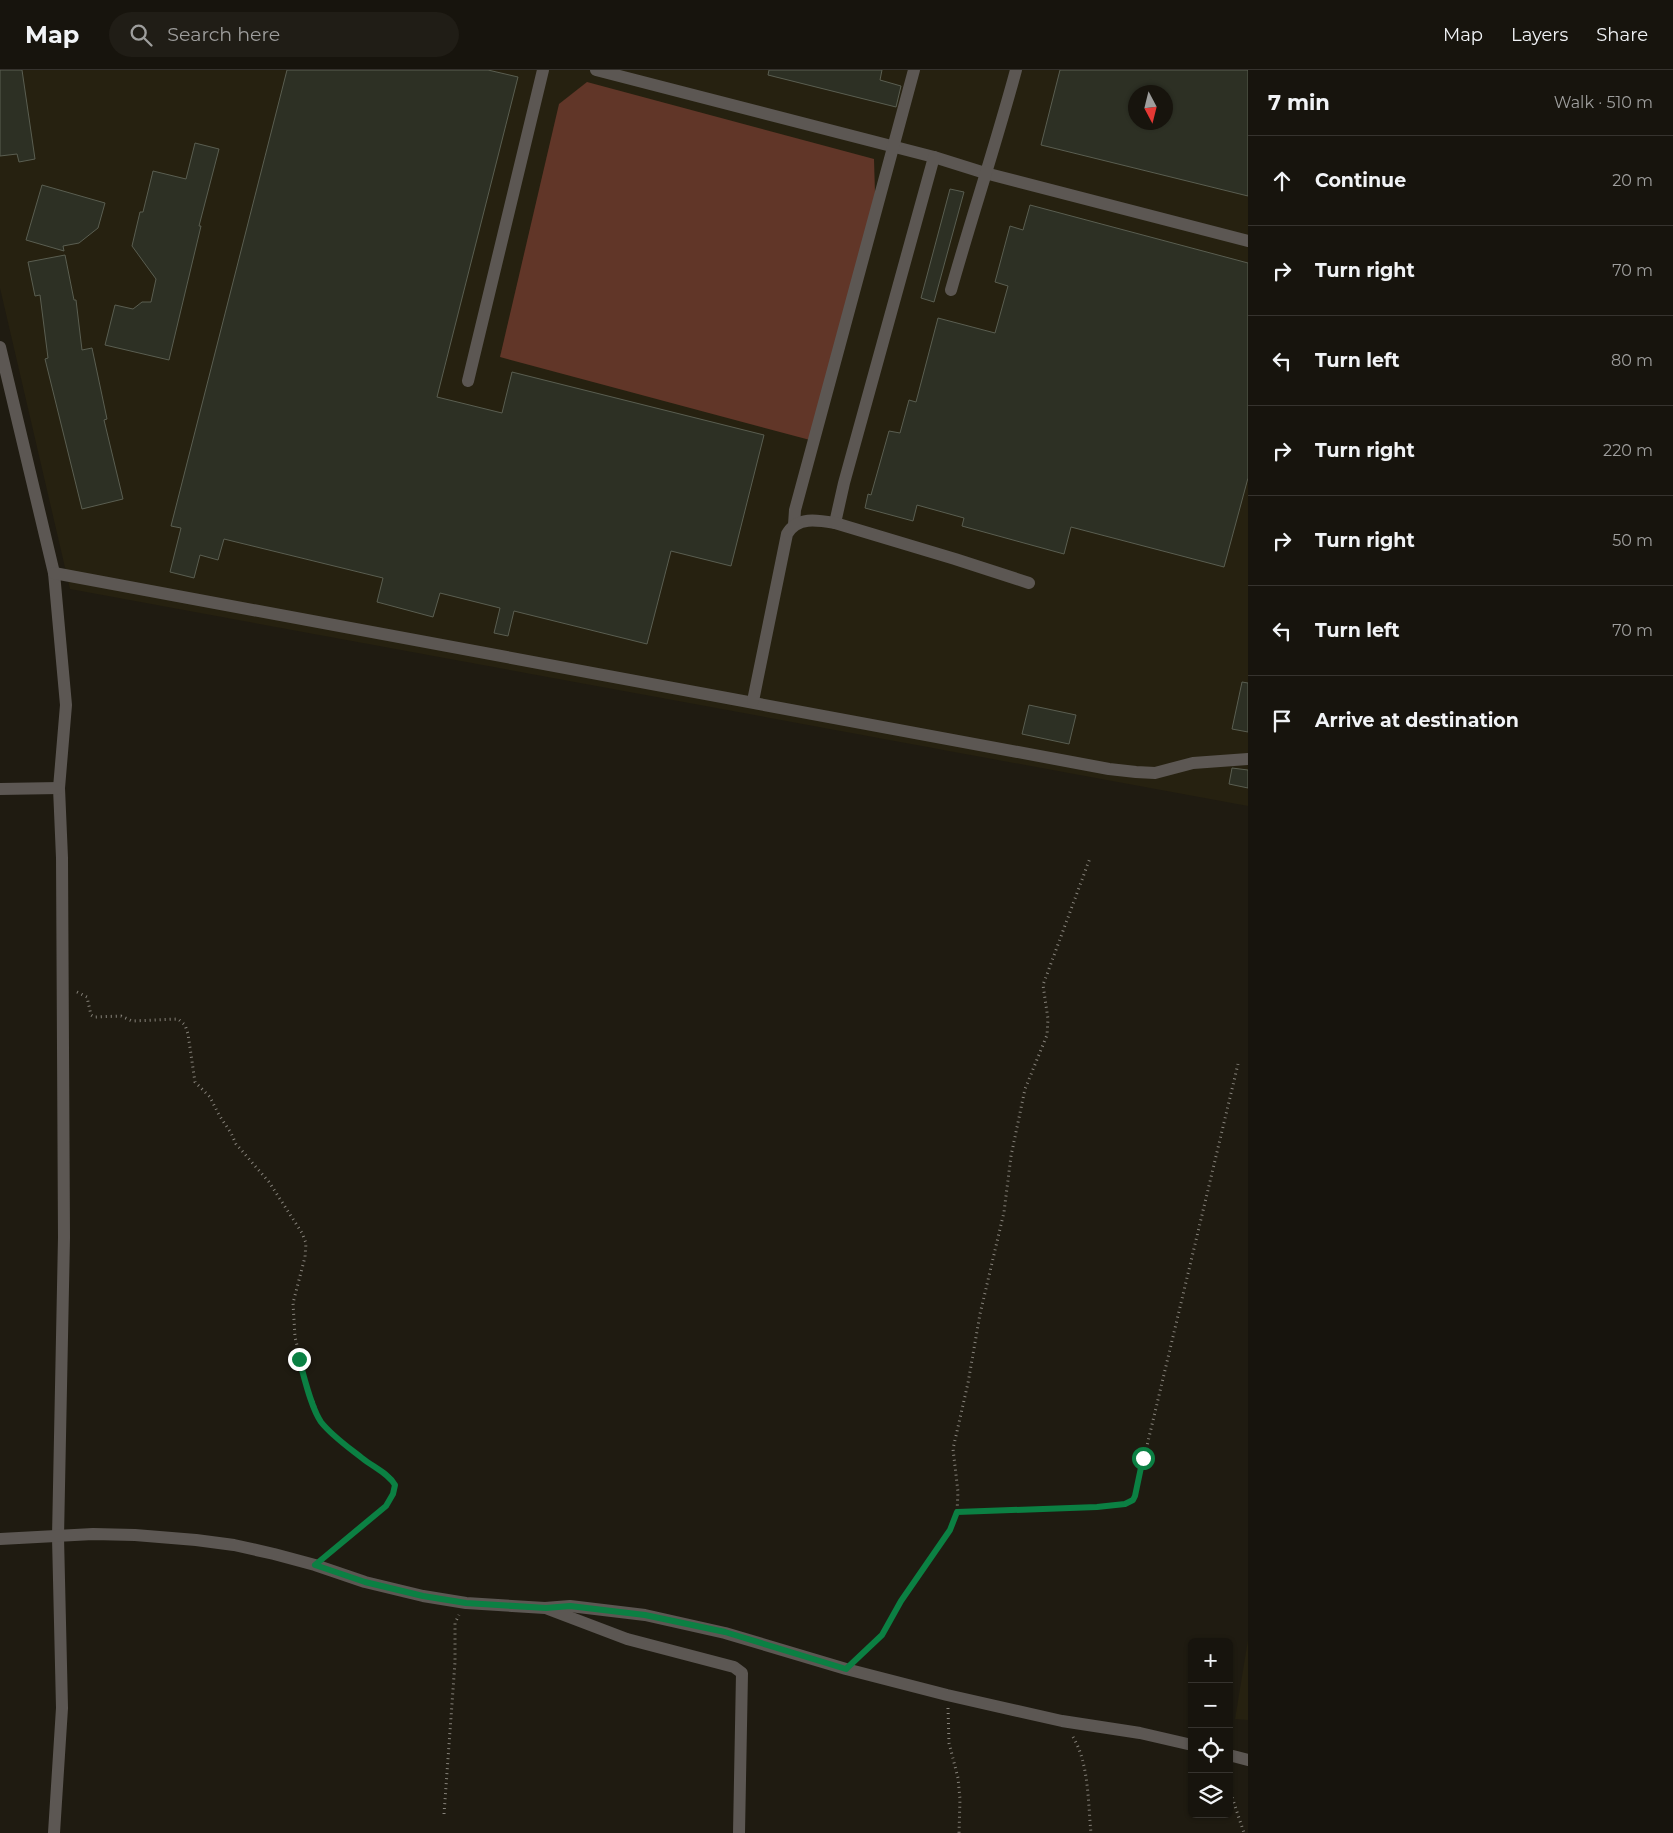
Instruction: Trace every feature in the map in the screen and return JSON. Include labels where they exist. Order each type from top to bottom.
[{"type":"street","points":[[468,381],[543,70]]},
{"type":"street","points":[[596,70],[934,157],[985,173],[1248,241]]},
{"type":"street","points":[[794,526],[795,510],[914,70]]},
{"type":"street","points":[[951,290],[985,173],[999,133],[1016,70]]},
{"type":"street","points":[[836,523],[844,483],[934,157]]},
{"type":"street","points":[[0,347],[54,573],[66,705],[59,788],[62,858],[64,1237],[58,1537],[62,1708],[54,1833]]},
{"type":"street","points":[[753,701],[788,534],[794,526],[805,521],[818,520],[836,523],[1029,583]]},
{"type":"street","points":[[54,573],[1136,772],[1155,773],[1193,763],[1248,759]]},
{"type":"street","points":[[0,789],[59,788]]},
{"type":"street","points":[[0,1539],[93,1534],[196,1540],[234,1546],[315,1565],[365,1582],[423,1596],[466,1603],[546,1608],[570,1606],[645,1615],[725,1632],[846,1669],[947,1695],[1064,1721],[1140,1733],[1188,1744]]},
{"type":"street","points":[[546,1608],[627,1639],[726,1665],[740,1671],[742,1674],[739,1833]]},
{"type":"street","points":[[1233,1756],[1248,1760]]},
{"type":"path","points":[[846,1669],[882,1635],[901,1601],[950,1530],[957,1512],[958,1492],[953,1449],[968,1384],[980,1314],[1004,1212],[1011,1156],[1025,1089],[1047,1035],[1048,1020],[1043,985],[1090,858]]},
{"type":"path","points":[[62,986],[86,996],[93,1017],[121,1016],[132,1021],[178,1019],[184,1023],[191,1045],[195,1082],[210,1097],[218,1115],[231,1133],[236,1144],[269,1182],[302,1233],[306,1244],[293,1303],[293,1314],[295,1337],[306,1386],[320,1420],[329,1431],[363,1459],[390,1477],[395,1485],[393,1494],[386,1506],[315,1565]]},
{"type":"path","points":[[957,1512],[1097,1507],[1125,1504],[1133,1500],[1185,1291],[1238,1064]]},
{"type":"path","points":[[444,1814],[455,1662],[455,1623],[466,1603]]},
{"type":"path","points":[[947,1695],[949,1743],[958,1778],[960,1799],[959,1833]]},
{"type":"path","points":[[1064,1721],[1082,1754],[1091,1833]]},
{"type":"path","points":[[1233,1800],[1244,1833]]},
{"type":"shaded area","points":[[0,70],[1248,70],[1248,806],[70,589],[0,288]]},
{"type":"shaded area","points":[[587,82],[874,159],[875,194],[810,440],[500,357],[559,104]]},
{"type":"shaded area","points":[[1248,1640],[1248,1720],[1235,1719]]},
{"type":"building","points":[[0,70],[22,70],[35,159],[19,162],[17,154],[0,156]]},
{"type":"building","points":[[287,70],[488,70],[518,77],[437,397],[502,413],[512,372],[764,435],[731,566],[671,551],[647,644],[514,611],[508,636],[494,633],[500,608],[440,593],[433,617],[377,602],[383,578],[224,539],[218,560],[200,555],[194,578],[170,572],[181,528],[171,526]]},
{"type":"building","points":[[769,70],[882,70],[880,80],[901,86],[896,107],[768,75]]},
{"type":"building","points":[[1060,70],[1248,70],[1248,196],[1041,145]]},
{"type":"building","points":[[195,143],[219,149],[199,226],[201,226],[169,360],[105,345],[115,305],[133,309],[142,302],[151,302],[156,279],[132,246],[153,171],[186,179]]},
{"type":"building","points":[[42,185],[105,203],[98,228],[79,243],[63,246],[64,251],[26,240]]},
{"type":"building","points":[[950,189],[964,192],[934,302],[921,298]]},
{"type":"building","points":[[1030,205],[1248,263],[1248,478],[1224,567],[1071,527],[1064,554],[962,526],[964,518],[917,505],[913,521],[865,508],[868,494],[871,495],[889,431],[900,433],[909,400],[916,402],[938,318],[995,333],[1008,286],[995,282],[1010,226],[1023,230]]},
{"type":"building","points":[[65,255],[74,300],[76,300],[82,350],[92,348],[107,419],[104,420],[123,499],[82,509],[45,359],[48,358],[40,295],[35,296],[28,262]]},
{"type":"building","points":[[1242,682],[1248,683],[1248,732],[1232,729]]},
{"type":"building","points":[[1029,705],[1076,715],[1069,744],[1022,734]]},
{"type":"building","points":[[1232,768],[1248,770],[1248,788],[1229,784]]},
{"type":"route","points":[[299,1359],[306,1386],[320,1420],[329,1431],[363,1459],[390,1477],[395,1485],[393,1494],[386,1506],[315,1565],[365,1582],[423,1596],[466,1603],[546,1608],[570,1606],[645,1615],[725,1632],[846,1669],[882,1635],[901,1601],[950,1530],[957,1512],[1097,1507],[1125,1504],[1133,1500],[1135,1496],[1143,1458]]}]
